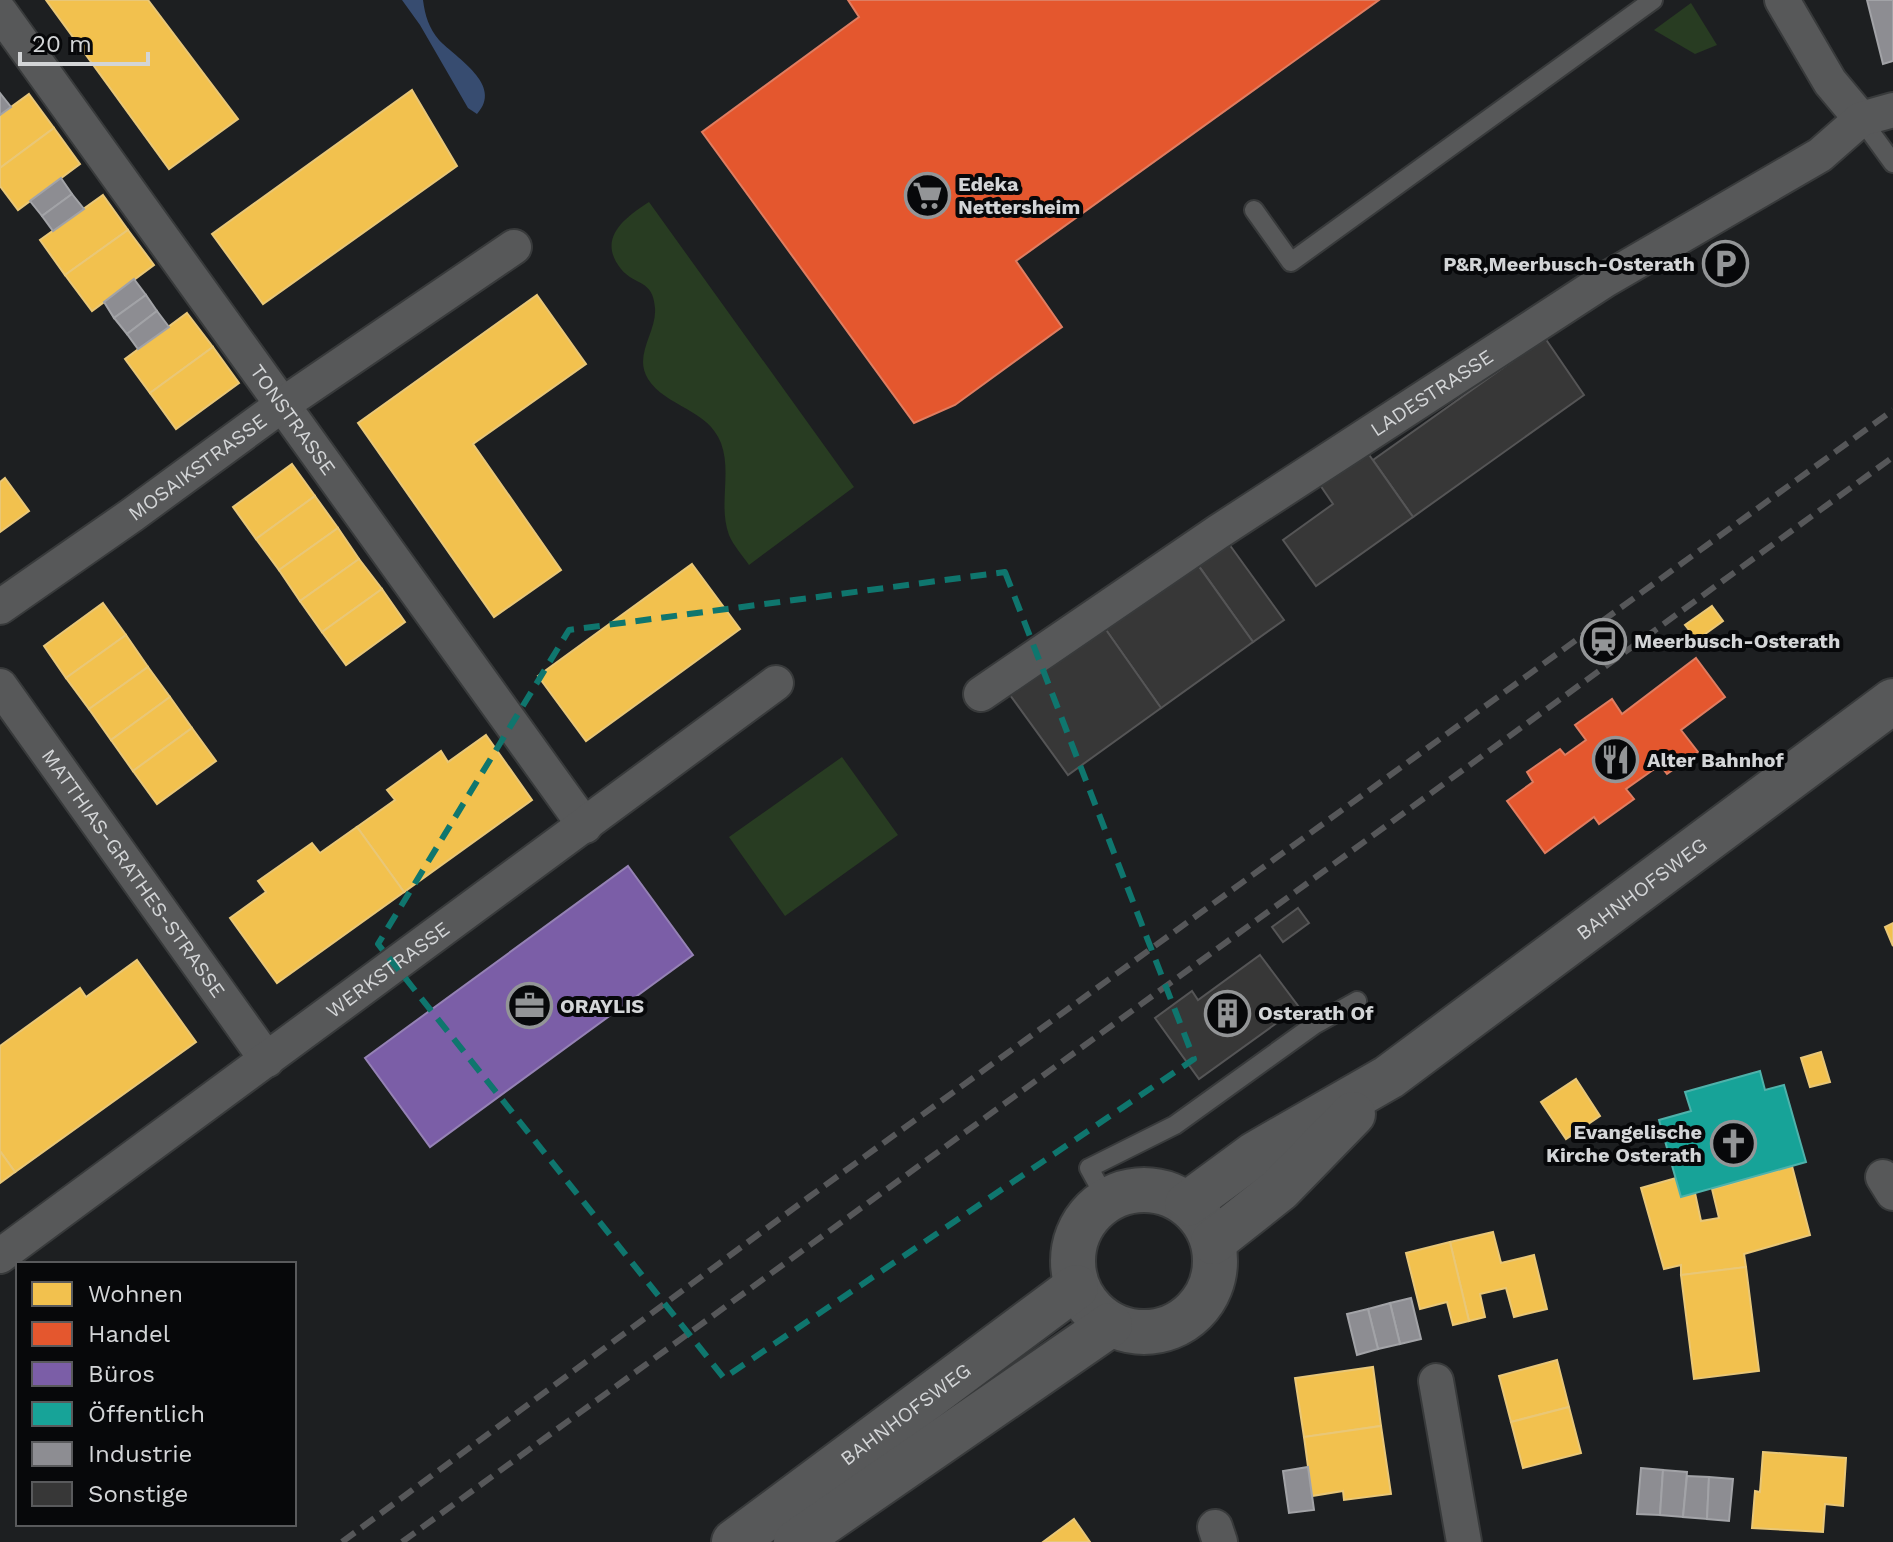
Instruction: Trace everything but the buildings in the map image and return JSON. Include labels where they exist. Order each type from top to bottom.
[{"type":"main road","name":"BAHNHOFSWEG","points":[[1187,1204],[1255,1154],[1389,1077],[1893,701]]},
{"type":"main road","name":"BAHNHOFSWEG","points":[[1213,1242],[1280,1189],[1389,1077]]},
{"type":"main road","points":[[1140,1189],[1173,1195],[1187,1204],[1198,1214],[1213,1242],[1215,1265],[1209,1289],[1197,1308],[1179,1323],[1156,1332],[1133,1332],[1110,1325],[1085,1302],[1076,1287],[1072,1254],[1082,1223],[1106,1199],[1140,1189]]},
{"type":"main road","name":"BAHNHOFSWEG","points":[[734,1542],[1076,1287]]},
{"type":"main road","name":"BAHNHOFSWEG","points":[[796,1542],[1110,1325]]},
{"type":"street","points":[[1782,0],[1830,82],[1877,114]]},
{"type":"street","name":"TONSTRASSE","points":[[0,12],[585,826]]},
{"type":"street","name":"LADESTRASSE","points":[[981,694],[1218,532],[1578,298],[1691,228],[1820,155],[1877,114]]},
{"type":"street","name":"MOSAIKSTRASSE","points":[[0,607],[282,405],[514,247]]},
{"type":"street","name":"WERKSTRASSE","points":[[0,1256],[776,683]]},
{"type":"street","name":"MATTHIAS-GRATHES-STRASSE","points":[[0,686],[267,1060]]},
{"type":"street","points":[[1436,1381],[1464,1542]]},
{"type":"lane","points":[[1254,210],[1291,262],[1653,0]]},
{"type":"lane","points":[[1877,114],[1893,163]]},
{"type":"lane","points":[[1106,1199],[1089,1168],[1175,1125],[1314,1025],[1357,1001]]},
{"type":"highlighted area","points":[[1005,572],[1194,1059],[724,1378],[378,944],[569,630]]},
{"type":"green space","points":[[1691,3],[1717,45],[1695,54],[1654,30]]},
{"type":"green space","points":[[649,202],[854,487],[749,565],[731,539],[726,524],[725,466],[721,443],[707,423],[665,396],[648,379],[644,370],[644,352],[655,317],[654,299],[647,287],[621,269],[612,248],[613,238],[623,222]]},
{"type":"green space","points":[[842,757],[898,835],[785,916],[729,837]]},
{"type":"water","points":[[402,0],[423,0],[428,22],[436,35],[481,83],[485,93],[484,103],[477,114],[468,108]]},
{"type":"railway","points":[[342,1542],[809,1197],[1893,410]]},
{"type":"railway","points":[[402,1542],[1893,457]]},
{"type":"place","name":"Edeka Nettersheim","points":[[927,196]]},
{"type":"place","name":"P&R,Meerbusch-Osterath","points":[[1726,264]]},
{"type":"place","name":"Meerbusch-Osterath","points":[[1603,641]]},
{"type":"place","name":"Alter Bahnhof","points":[[1616,760]]},
{"type":"place","name":"ORAYLIS","points":[[529,1006]]},
{"type":"place","name":"Osterath Of","points":[[1227,1013]]},
{"type":"place","name":"Evangelische Kirche Osterath","points":[[1733,1144]]}]
